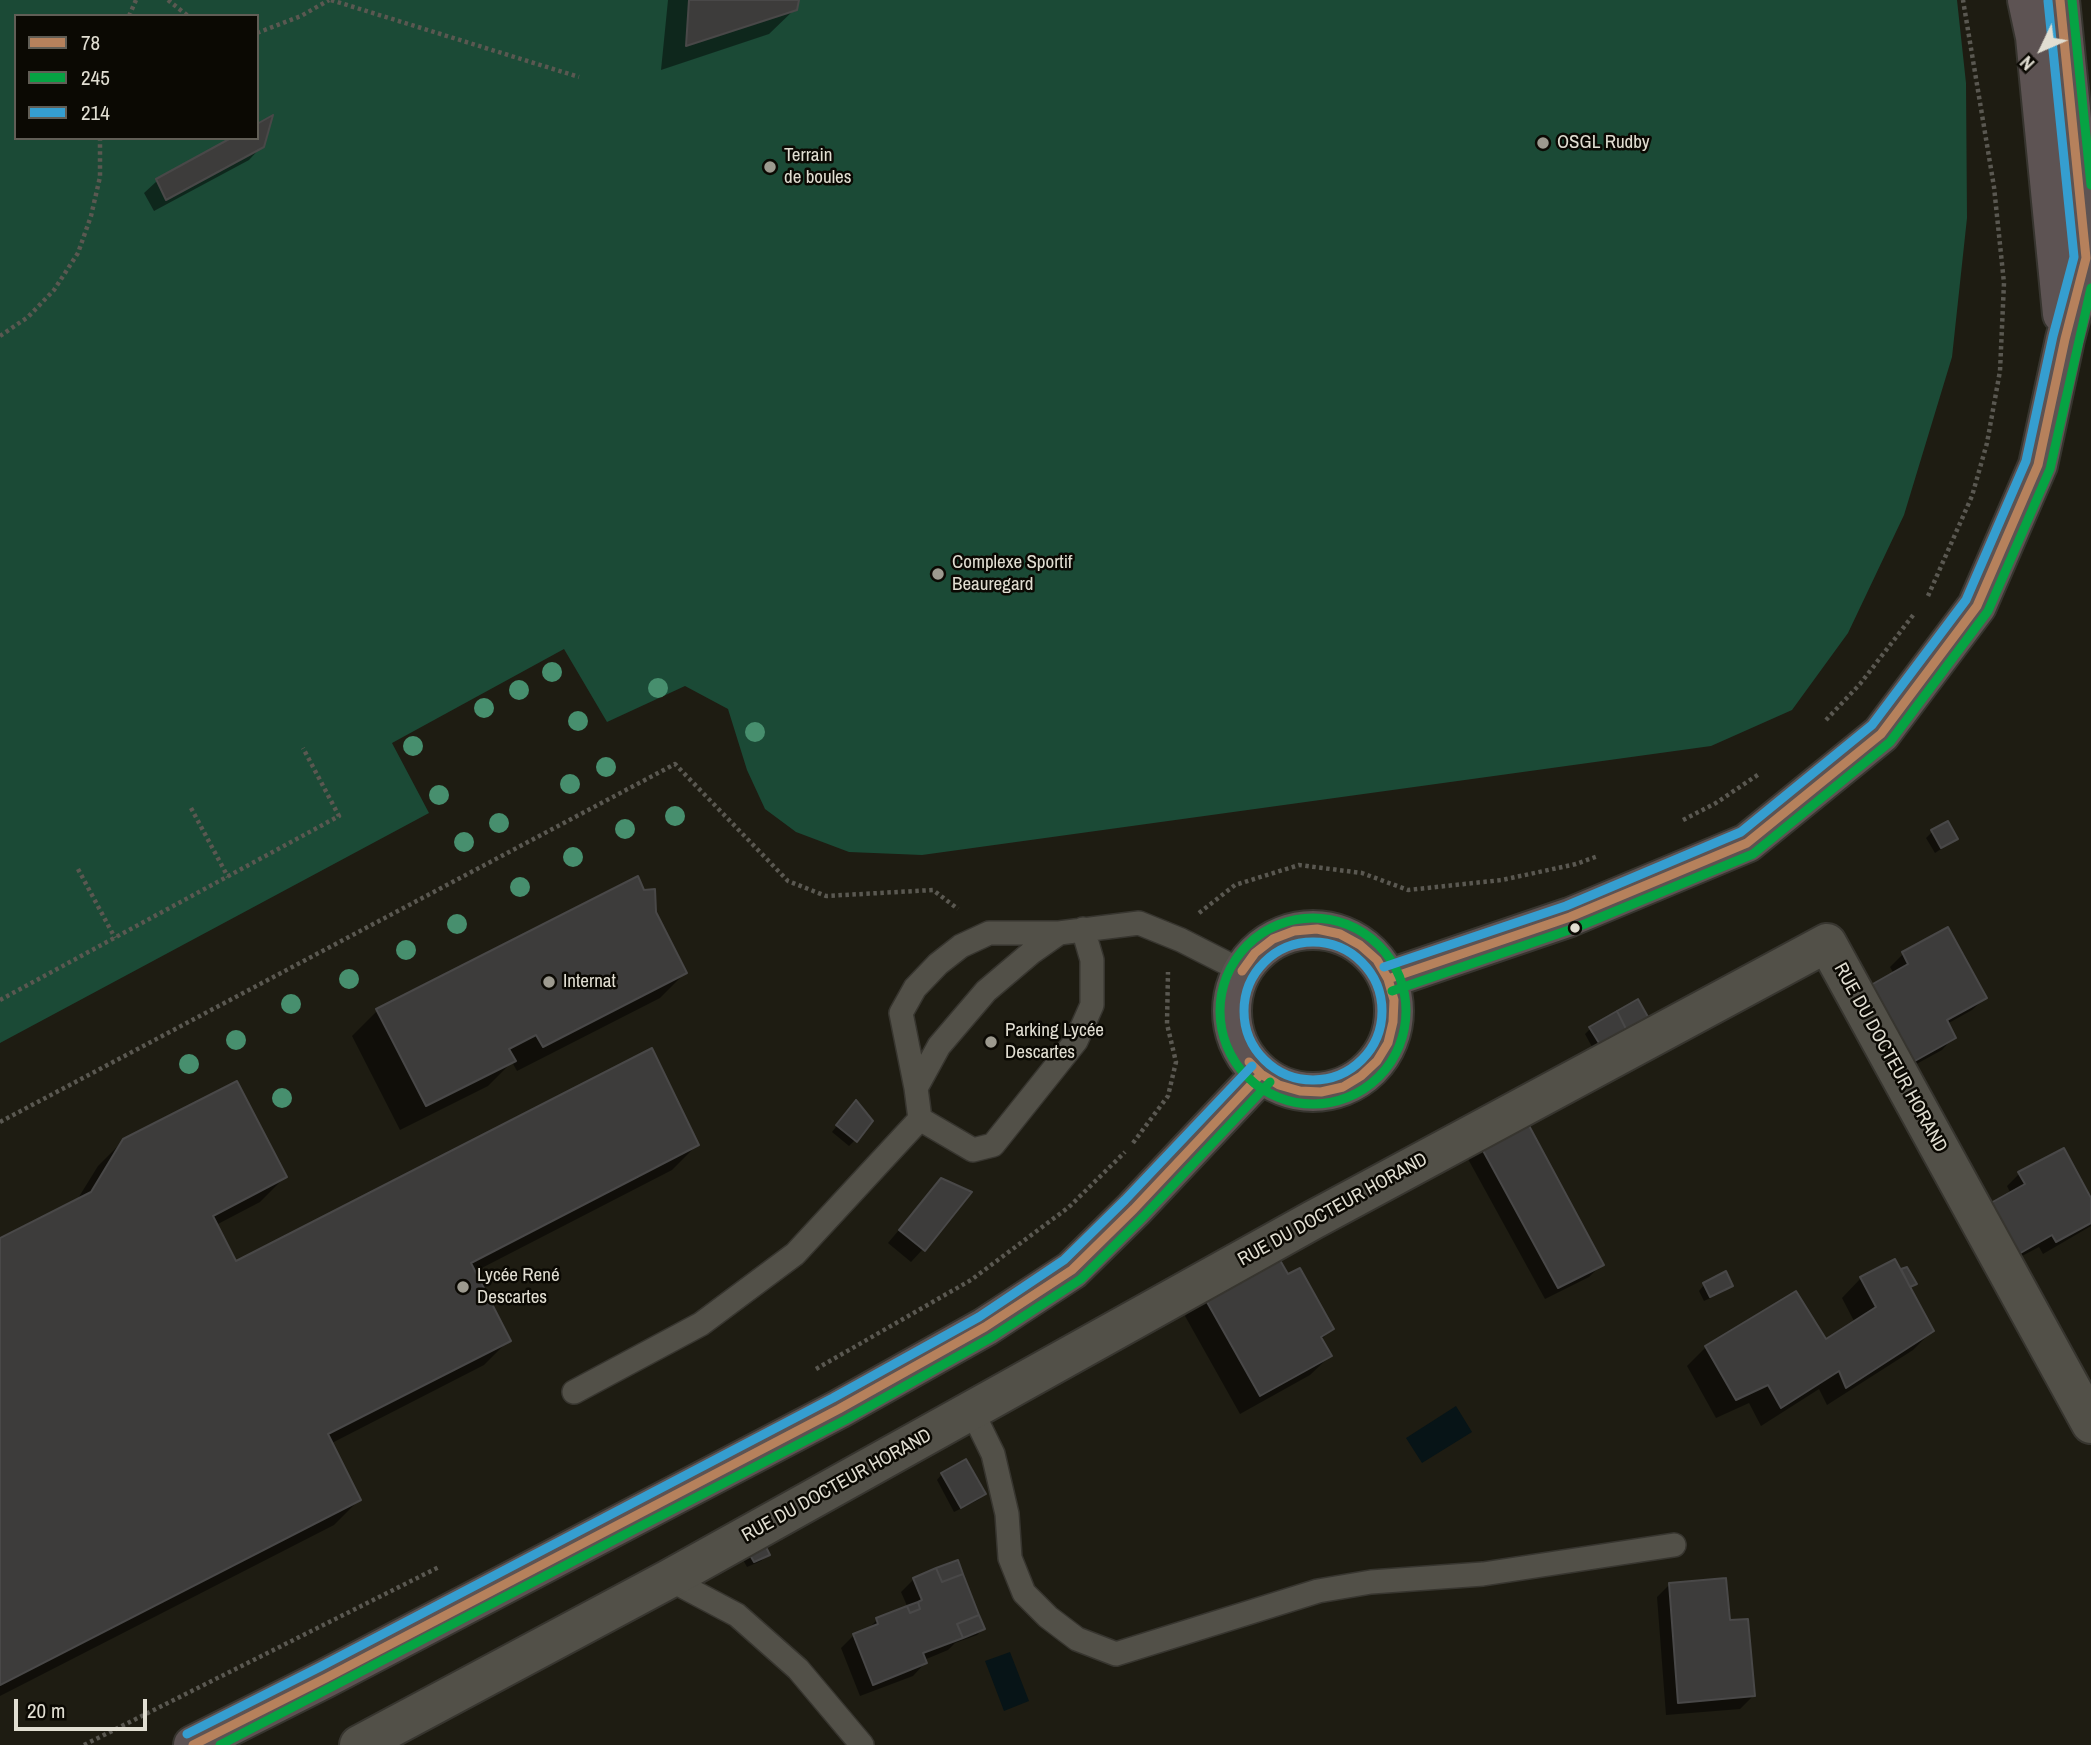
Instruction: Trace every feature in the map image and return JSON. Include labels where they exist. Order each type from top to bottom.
[{"type":"main road","points":[[2027,0],[2035,37],[2065,339]]},
{"type":"main road","points":[[1388,979],[1570,917],[1747,843],[1881,734],[1977,606],[2038,465],[2065,339],[2087,258],[2060,0]]},
{"type":"main road","points":[[1317,929],[1340,934],[1360,945],[1377,960],[1388,979],[1394,1000],[1388,1043],[1377,1061],[1361,1076],[1343,1087],[1300,1091],[1279,1085],[1261,1073],[1240,1048],[1233,1025],[1231,1002],[1242,971],[1255,953],[1273,939],[1294,931],[1317,929]]},
{"type":"main road","points":[[193,1745],[839,1409],[985,1327],[1072,1270],[1134,1209],[1261,1073]]},
{"type":"street","name":"RUE DU DOCTEUR HORAND","points":[[359,1745],[669,1579],[1313,1220],[1827,943],[2091,1424]]},
{"type":"lane","points":[[920,1119],[901,1013],[915,988],[938,964],[961,947],[989,933],[1059,933],[1139,923],[1181,940],[1242,971]]},
{"type":"lane","points":[[920,1119],[973,1150],[993,1145],[1076,1041],[1092,1005],[1092,960],[1083,929]]},
{"type":"lane","points":[[916,1088],[939,1045],[986,991],[1059,933]]},
{"type":"lane","points":[[574,1392],[701,1324],[795,1254],[920,1119]]},
{"type":"lane","points":[[972,1411],[993,1454],[1007,1514],[1010,1558],[1024,1593],[1048,1617],[1077,1639],[1116,1654],[1318,1591],[1371,1582],[1483,1574],[1674,1545]]},
{"type":"lane","points":[[669,1579],[737,1615],[799,1669],[862,1745]]},
{"type":"path","points":[[168,0],[186,14]]},
{"type":"path","points":[[259,32],[302,16],[330,0],[579,77]]},
{"type":"path","points":[[0,336],[28,317],[54,290],[78,253],[91,216],[100,177],[100,140]]},
{"type":"path","points":[[0,1000],[339,816],[303,748]]},
{"type":"path","points":[[0,1122],[675,764],[788,881],[826,896],[933,890],[989,933]]},
{"type":"path","points":[[191,808],[228,877]]},
{"type":"path","points":[[78,869],[115,938]]},
{"type":"green space","name":"Complexe Sportif Beauregard","points":[[0,0],[1957,0],[1966,83],[1967,218],[1952,357],[1904,515],[1848,633],[1792,710],[1711,746],[922,855],[849,852],[796,832],[765,809],[747,770],[728,709],[685,686],[607,722],[564,649],[392,743],[429,813],[0,1043]]},
{"type":"shaded area","points":[[1456,1406],[1472,1432],[1422,1463],[1406,1438]]},
{"type":"shaded area","points":[[1010,1652],[1029,1701],[1004,1711],[985,1661]]},
{"type":"building","points":[[689,0],[799,0],[797,10],[686,46]]},
{"type":"building","points":[[273,115],[264,147],[166,200],[156,179],[227,140],[259,140],[259,123]]},
{"type":"building","points":[[1948,821],[1958,839],[1941,848],[1931,830]]},
{"type":"building","name":"Internat","points":[[638,876],[644,890],[655,889],[656,912],[687,973],[543,1047],[536,1035],[509,1049],[516,1061],[426,1106],[376,1009]]},
{"type":"building","points":[[1948,927],[1987,998],[1947,1020],[1956,1038],[1913,1062],[1871,985],[1908,964],[1902,952]]},
{"type":"building","points":[[1638,999],[1652,1024],[1630,1037],[1617,1011]]},
{"type":"building","points":[[1617,1011],[1630,1037],[1604,1051],[1589,1027]]},
{"type":"building","points":[[652,1048],[699,1145],[471,1263],[511,1341],[328,1434],[361,1500],[0,1685],[0,1238],[91,1192],[123,1139],[237,1081],[287,1177],[213,1216],[236,1261]]},
{"type":"building","points":[[856,1100],[873,1121],[857,1142],[836,1125]]},
{"type":"building","points":[[1526,1120],[1604,1265],[1558,1288],[1480,1145]]},
{"type":"building","points":[[2064,1148],[2091,1198],[2091,1223],[2056,1242],[2052,1235],[2017,1255],[1989,1204],[2025,1184],[2018,1172]]},
{"type":"building","points":[[941,1178],[972,1192],[925,1251],[899,1230]]},
{"type":"building","points":[[1277,1255],[1288,1274],[1300,1268],[1334,1329],[1321,1337],[1332,1356],[1260,1396],[1203,1295]]},
{"type":"building","points":[[1895,1259],[1934,1331],[1846,1388],[1839,1371],[1781,1408],[1768,1385],[1736,1400],[1705,1346],[1796,1291],[1826,1339],[1876,1307],[1860,1277]]},
{"type":"building","points":[[1907,1267],[1917,1284],[1910,1287],[1901,1269]]},
{"type":"building","points":[[1726,1271],[1733,1286],[1710,1297],[1703,1283]]},
{"type":"building","points":[[966,1459],[986,1494],[961,1508],[941,1473]]},
{"type":"building","points":[[762,1539],[770,1555],[754,1562],[746,1548]]},
{"type":"building","points":[[958,1560],[963,1574],[942,1582],[936,1568]]},
{"type":"building","points":[[936,1568],[942,1582],[963,1574],[979,1615],[957,1624],[963,1638],[923,1653],[927,1663],[873,1685],[853,1634],[878,1624],[876,1618],[907,1606],[910,1613],[920,1609],[918,1602],[922,1600],[913,1578]]},
{"type":"building","points":[[1726,1578],[1730,1620],[1748,1619],[1755,1696],[1678,1703],[1669,1583]]},
{"type":"building","points":[[918,1602],[920,1609],[910,1613],[907,1606]]},
{"type":"building","points":[[979,1615],[985,1629],[963,1638],[957,1624]]},
{"type":"transit line","name":"78","points":[[1388,979],[1570,917],[1747,843],[1881,734],[1977,606],[2038,465],[2065,339],[2086,258],[2060,0]]},
{"type":"transit line","name":"245","points":[[2072,0],[2091,185]]},
{"type":"transit line","name":"214","points":[[1384,967],[1566,906],[1741,832],[1872,725],[1966,600],[2026,461],[2053,336],[2074,257],[2048,1]]},
{"type":"transit line","name":"245","points":[[1392,991],[1575,928],[1753,854],[1890,742],[1988,611],[2050,469],[2091,288]]},
{"type":"transit line","name":"245","points":[[1313,918],[1331,919],[1349,925],[1365,933],[1379,945],[1391,959],[1399,975],[1405,993],[1406,1011],[1405,1029],[1399,1047],[1391,1063],[1379,1077],[1365,1089],[1349,1097],[1331,1103],[1313,1104],[1295,1103],[1277,1097],[1261,1089],[1247,1077],[1235,1063],[1227,1047],[1221,1029],[1220,1011],[1221,993],[1227,975],[1235,959],[1247,945],[1261,933],[1277,925],[1295,919],[1313,918]]},
{"type":"transit line","name":"78","points":[[1242,971],[1255,953],[1273,939],[1294,931],[1317,929],[1340,934],[1360,945],[1377,960],[1388,979],[1394,1000],[1388,1043],[1377,1061],[1361,1076],[1343,1087],[1321,1092],[1300,1091],[1279,1085],[1261,1074],[1249,1062]]},
{"type":"transit line","name":"214","points":[[1313,942],[1339,947],[1362,962],[1377,985],[1382,1011],[1377,1037],[1362,1060],[1339,1075],[1313,1080],[1287,1075],[1264,1060],[1249,1037],[1244,1011],[1249,985],[1264,962],[1287,947],[1313,942]]},
{"type":"transit line","name":"214","points":[[187,1734],[833,1398],[979,1317],[1064,1260],[1252,1066]]},
{"type":"transit line","name":"78","points":[[193,1745],[839,1409],[985,1327],[1072,1270],[1134,1209],[1261,1074]]},
{"type":"transit line","name":"245","points":[[220,1745],[845,1420],[992,1337],[1081,1279],[1270,1082]]},
{"type":"place","name":"OSGL Rudby","points":[[1543,143]]},
{"type":"place","name":"Terrain de boules","points":[[770,167]]},
{"type":"place","name":"Complexe Sportif Beauregard","points":[[938,574]]},
{"type":"place","name":"Internat","points":[[549,982]]},
{"type":"place","name":"Parking Lycée Descartes","points":[[991,1042]]},
{"type":"place","name":"Lycée René Descartes","points":[[463,1287]]}]
